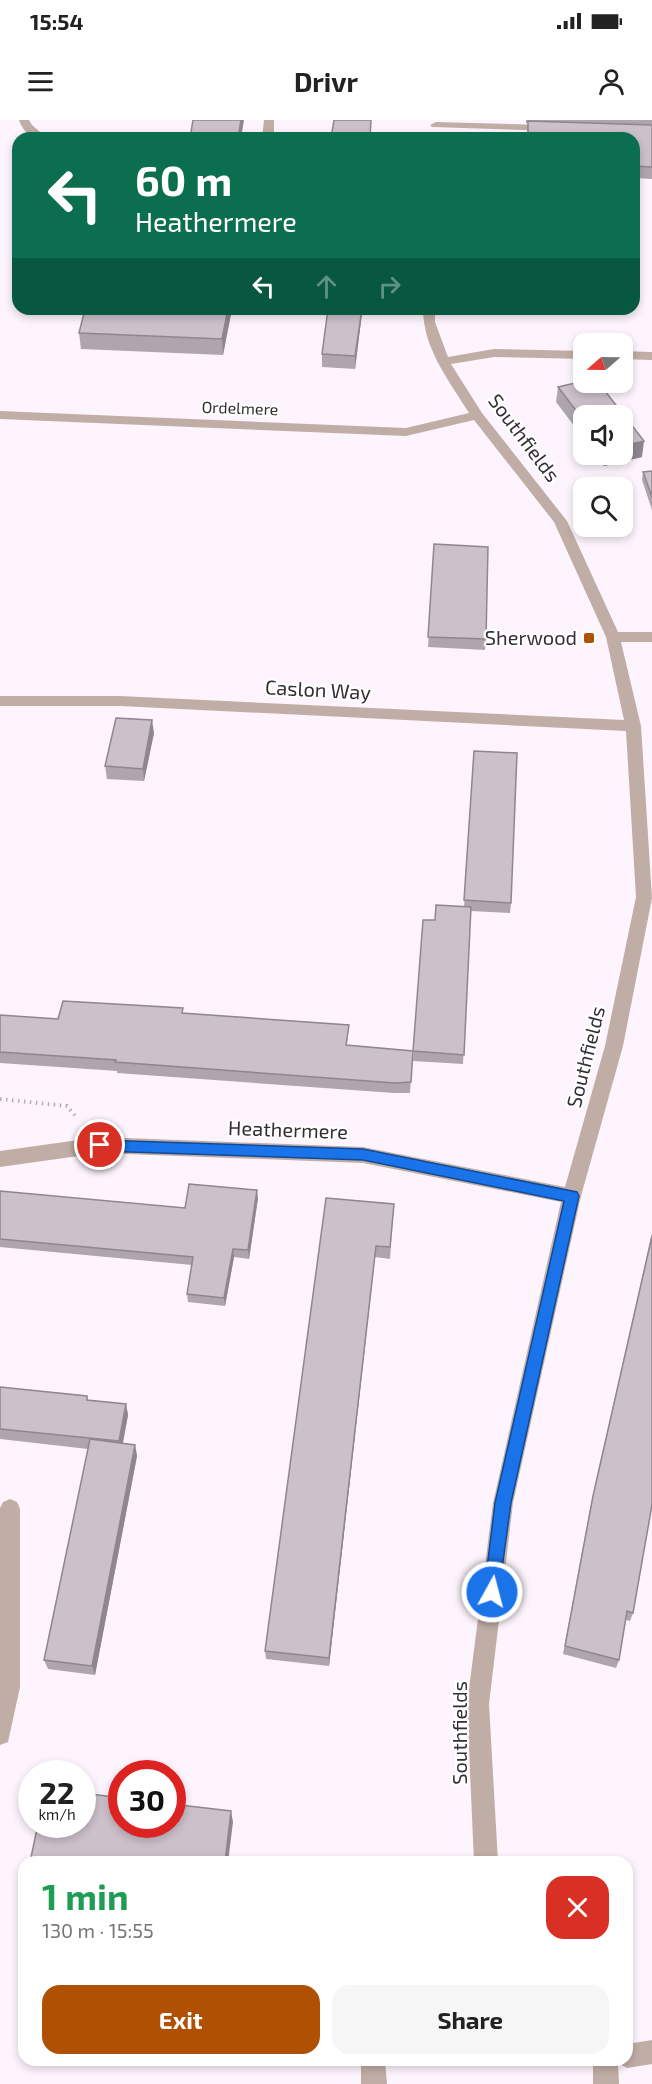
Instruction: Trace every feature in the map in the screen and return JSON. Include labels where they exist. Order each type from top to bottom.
[{"type":"street","points":[[24,120],[33,132]]},
{"type":"street","points":[[436,122],[563,129]]},
{"type":"street","name":"Southfields","points":[[429,315],[429,322],[443,362],[477,415],[560,521],[613,637],[633,726],[644,897],[614,1046],[572,1196],[503,1503],[478,1704],[486,1856]]},
{"type":"street","points":[[443,362],[494,353],[573,355]]},
{"type":"street","points":[[633,355],[652,356]]},
{"type":"street","name":"Ordelmere","points":[[0,415],[406,432],[477,415]]},
{"type":"street","points":[[613,637],[652,637]]},
{"type":"street","name":"Caslon Way","points":[[0,701],[120,701],[633,726]]},
{"type":"street","name":"Heathermere","points":[[0,1159],[100,1145],[363,1155],[572,1196]]},
{"type":"street","points":[[0,1734],[9,1687],[10,1509]]},
{"type":"street","points":[[633,2055],[652,2052]]},
{"type":"street","points":[[373,2066],[374,2084]]},
{"type":"street","points":[[605,2066],[606,2084]]},
{"type":"path","points":[[0,1099],[67,1106],[100,1145]]},
{"type":"building","points":[[193,120],[241,120],[239,132],[191,132]]},
{"type":"building","points":[[334,120],[371,120],[370,132],[332,132]]},
{"type":"building","points":[[528,121],[652,125],[652,167],[640,166],[640,132],[528,132]]},
{"type":"building","points":[[84,315],[227,315],[222,339],[79,333]]},
{"type":"building","points":[[327,315],[361,315],[355,356],[322,354]]},
{"type":"building","points":[[573,384],[573,393],[607,393],[616,405],[573,407],[558,387]]},
{"type":"building","points":[[633,427],[644,441],[633,444]]},
{"type":"building","points":[[652,471],[652,497],[643,472]]},
{"type":"building","points":[[434,544],[488,547],[486,639],[428,637]]},
{"type":"building","points":[[116,718],[152,720],[143,769],[105,766]]},
{"type":"building","points":[[474,751],[517,753],[511,903],[464,900]]},
{"type":"building","points":[[436,905],[471,907],[464,1055],[413,1051],[423,920],[435,920]]},
{"type":"building","points":[[63,1001],[183,1008],[182,1013],[349,1025],[346,1045],[413,1051],[411,1082],[395,1083],[0,1052],[0,1015],[58,1019]]},
{"type":"building","points":[[189,1184],[257,1190],[248,1250],[233,1249],[224,1298],[187,1294],[193,1257],[0,1239],[0,1191],[185,1208]]},
{"type":"building","points":[[326,1198],[394,1204],[390,1247],[376,1246],[329,1658],[265,1651]]},
{"type":"building","points":[[652,1236],[652,1505],[633,1613],[627,1611],[619,1660],[565,1646],[593,1496]]},
{"type":"building","points":[[0,1387],[87,1396],[87,1400],[126,1404],[119,1441],[0,1429]]},
{"type":"building","points":[[90,1439],[135,1445],[92,1666],[44,1660]]},
{"type":"building","points":[[96,1795],[108,1796],[108,1838],[186,1838],[186,1806],[231,1811],[226,1856],[31,1856],[35,1838],[96,1838]]},
{"type":"place","name":"Sherwood","points":[[589,638]]},
{"type":"route","points":[[100,1145],[363,1155],[572,1196],[503,1503],[492,1592]]}]
